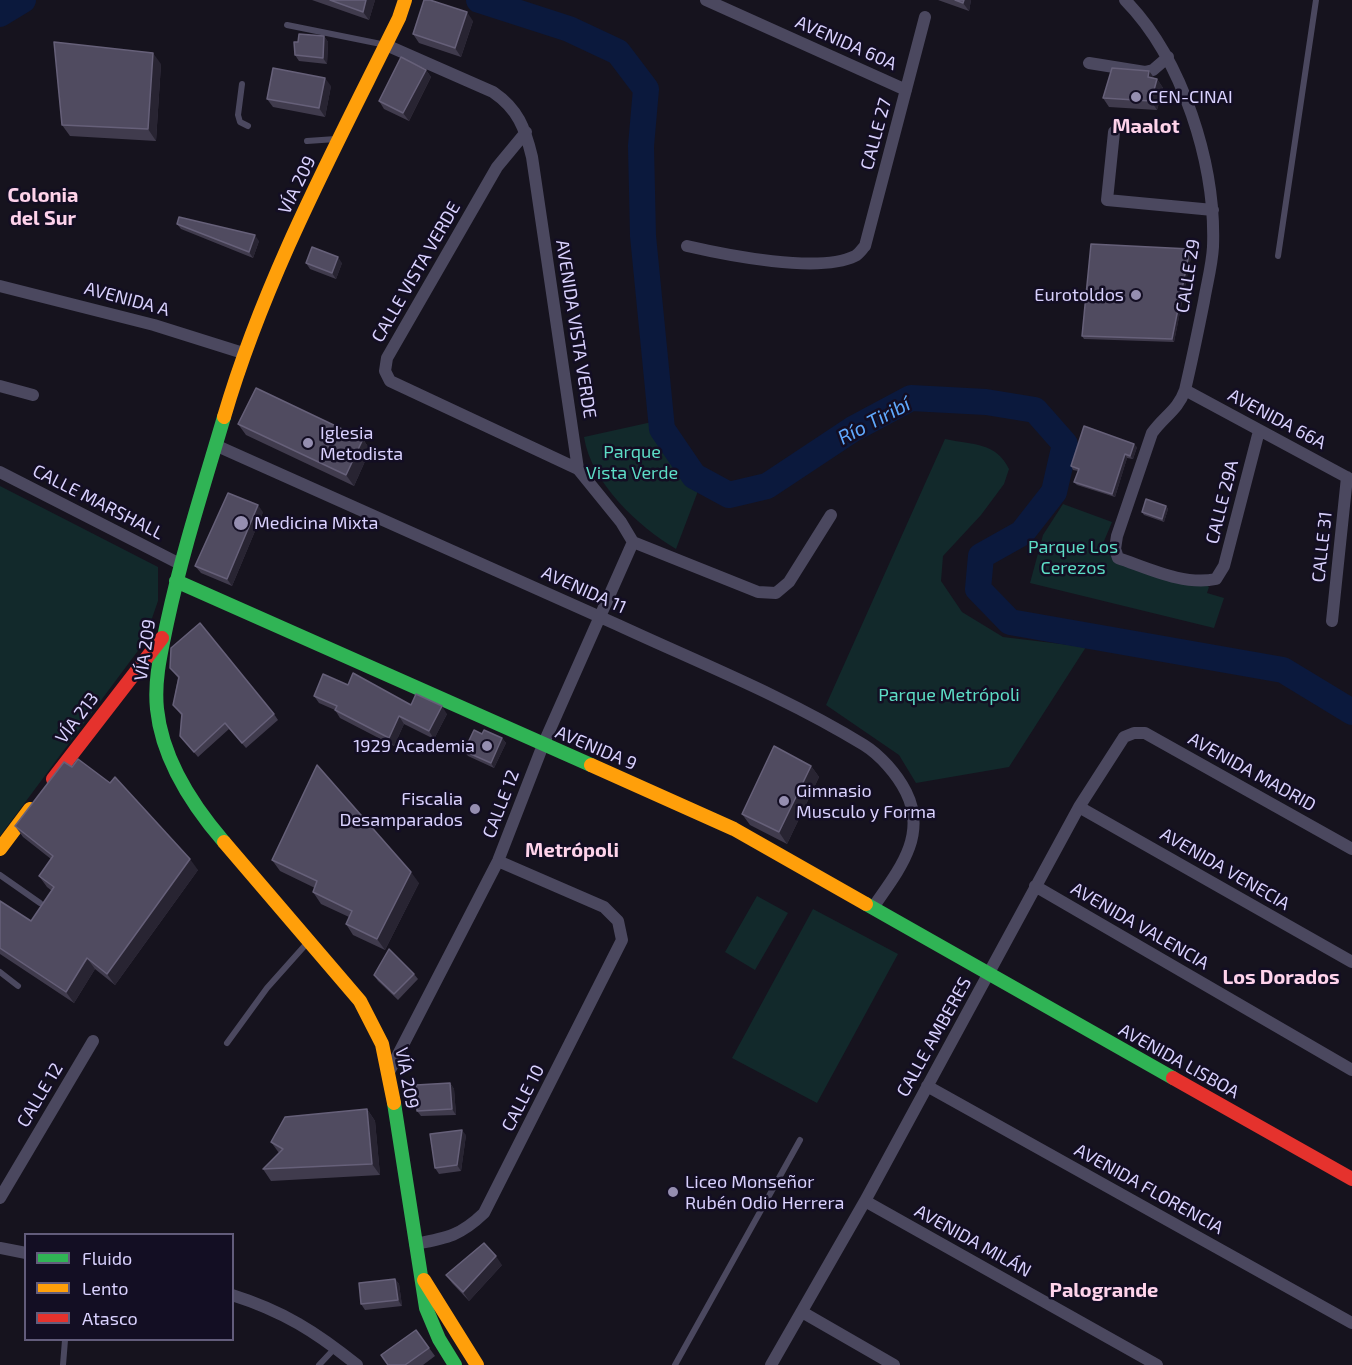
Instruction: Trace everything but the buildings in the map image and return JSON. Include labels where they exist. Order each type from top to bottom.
[{"type":"main road","name":"VÍA 209","points":[[405,0],[386,45],[298,222],[243,353],[180,564],[162,638],[157,672],[157,710],[169,755],[198,813],[360,1001],[374,1024],[384,1048],[389,1072],[426,1308],[439,1339],[454,1365]]},
{"type":"main road","name":"AVENIDA 9","points":[[176,581],[718,821],[874,906],[988,974]]},
{"type":"main road","name":"VÍA 213","points":[[0,849],[162,638]]},
{"type":"main road","name":"AVENIDA LISBOA","points":[[988,974],[1352,1179]]},
{"type":"main road","name":"VÍA 209","points":[[420,1274],[477,1365]]},
{"type":"street","name":"AVENIDA 60A","points":[[706,0],[906,90]]},
{"type":"street","name":"CALLE 29","points":[[1125,0],[1156,37],[1168,57],[1188,103],[1209,177],[1213,210],[1213,249],[1185,390],[1180,405],[1161,422],[1148,443],[1117,536],[1115,549],[1118,558],[1158,572],[1202,582],[1216,579]]},
{"type":"street","name":"CALLE 27","points":[[687,246],[750,258],[803,263],[835,261],[856,256],[865,246],[925,17]]},
{"type":"street","name":"AVENIDA VISTA VERDE","points":[[386,45],[493,92],[507,102],[518,115],[526,132],[578,469]]},
{"type":"street","points":[[1089,63],[1145,72],[1153,70],[1168,57]]},
{"type":"street","name":"CALLE VISTA VERDE","points":[[526,132],[497,167],[387,358],[385,370],[390,381],[578,469]]},
{"type":"street","points":[[1114,132],[1107,200],[1213,210]]},
{"type":"street","name":"AVENIDA A","points":[[0,286],[154,325],[243,353]]},
{"type":"street","points":[[0,386],[33,395]]},
{"type":"street","name":"AVENIDA 66A","points":[[1185,390],[1350,478]]},
{"type":"street","name":"CALLE 29A","points":[[1216,579],[1224,566],[1259,431]]},
{"type":"street","name":"AVENIDA 11","points":[[215,445],[747,684],[865,746],[895,775],[911,803],[914,839],[908,855],[874,906]]},
{"type":"street","points":[[578,469],[621,522],[633,542],[758,592],[776,593],[789,582],[831,515]]},
{"type":"street","name":"CALLE MARSHALL","points":[[0,472],[180,564]]},
{"type":"street","name":"CALLE 31","points":[[1332,621],[1350,478]]},
{"type":"street","name":"CALLE 12","points":[[389,1072],[498,861],[543,745],[598,616],[633,542]]},
{"type":"street","name":"CALLE AMBERES","points":[[771,1365],[865,1201],[1079,807],[1124,737],[1134,733]]},
{"type":"street","name":"AVENIDA MADRID","points":[[1134,733],[1144,733],[1352,849]]},
{"type":"street","name":"AVENIDA VENECIA","points":[[1079,807],[1352,962]]},
{"type":"street","name":"CALLE 10","points":[[415,1244],[467,1230],[484,1213],[622,940],[621,928],[613,914],[604,908],[498,861]]},
{"type":"street","name":"AVENIDA VALENCIA","points":[[1035,886],[1352,1070]]},
{"type":"street","name":"CALLE 12","points":[[0,1198],[93,1041]]},
{"type":"street","name":"AVENIDA FLORENCIA","points":[[927,1086],[1352,1323]]},
{"type":"street","name":"AVENIDA MILÁN","points":[[865,1201],[1157,1365]]},
{"type":"street","points":[[0,1248],[24,1253]]},
{"type":"street","points":[[234,1296],[272,1308],[299,1322],[357,1365]]},
{"type":"street","points":[[802,1312],[894,1365]]},
{"type":"lane","points":[[1278,256],[1316,0]]},
{"type":"lane","points":[[287,25],[386,45]]},
{"type":"lane","points":[[242,84],[238,115],[240,122],[248,126]]},
{"type":"lane","points":[[307,141],[340,138]]},
{"type":"lane","points":[[0,875],[40,903]]},
{"type":"lane","points":[[227,1043],[267,988],[309,942]]},
{"type":"lane","points":[[0,972],[18,986]]},
{"type":"lane","points":[[675,1365],[800,1140]]},
{"type":"lane","points":[[63,1365],[65,1341]]},
{"type":"lane","points":[[319,1365],[336,1348]]},
{"type":"green space","name":"Parque Vista Verde","points":[[652,422],[658,440],[670,461],[684,480],[698,491],[676,549],[632,516],[606,487],[588,454],[584,437]]},
{"type":"green space","name":"Parque Metrópoli","points":[[945,439],[990,449],[1004,460],[1009,469],[1004,484],[981,515],[943,556],[941,581],[962,612],[1003,637],[1086,647],[1009,767],[916,783],[899,755],[826,705]]},
{"type":"green space","points":[[0,486],[158,567],[158,601],[143,644],[0,836]]},
{"type":"green space","name":"Parque Los Cerezos","points":[[1063,504],[1112,522],[1104,541],[1111,555],[1202,582],[1209,587],[1207,593],[1224,598],[1214,628],[1030,583],[1043,535]]},
{"type":"green space","points":[[757,896],[788,913],[755,970],[725,952]]},
{"type":"green space","points":[[813,909],[898,954],[817,1103],[732,1058]]},
{"type":"waterway","name":"Río Tiribí","points":[[0,14],[23,0]]},
{"type":"waterway","name":"Río Tiribí","points":[[479,0],[569,29],[618,52],[646,89],[641,146],[643,236],[662,429],[694,476],[729,495],[767,486],[853,429],[911,398],[986,402],[1035,410],[1065,444],[1054,492],[1022,533],[981,556],[978,589],[1010,622],[1283,670],[1352,712]]},
{"type":"traffic: fast","points":[[224,417],[173,597],[162,645],[156,698],[160,727],[172,763],[190,797],[224,842]]},
{"type":"traffic: fast","points":[[176,581],[591,765]]},
{"type":"traffic: fast","points":[[866,904],[1173,1078]]},
{"type":"traffic: fast","points":[[394,1103],[426,1308],[439,1339],[455,1365]]},
{"type":"traffic: slow","points":[[224,417],[241,365],[281,264],[326,164],[399,18],[405,0]]},
{"type":"traffic: slow","points":[[591,765],[734,829],[866,904]]},
{"type":"traffic: slow","points":[[0,849],[30,809]]},
{"type":"traffic: slow","points":[[224,842],[360,1001],[382,1044],[394,1103]]},
{"type":"traffic: slow","points":[[424,1280],[477,1365]]},
{"type":"traffic: jam","points":[[53,779],[162,638]]},
{"type":"traffic: jam","points":[[1173,1078],[1352,1179]]},
{"type":"place","name":"CEN-CINAI","points":[[1136,97]]},
{"type":"place","name":"Eurotoldos","points":[[1136,295]]},
{"type":"place","name":"Iglesia Metodista","points":[[308,443]]},
{"type":"place","name":"Medicina Mixta","points":[[241,523]]},
{"type":"place","name":"1929 Academia","points":[[487,746]]},
{"type":"place","name":"Gimnasio Musculo y Forma","points":[[784,801]]},
{"type":"place","name":"Fiscalia Desamparados","points":[[475,809]]},
{"type":"place","name":"Liceo Monseñor Rubén Odio Herrera","points":[[673,1192]]},
{"type":"district","name":"Maalot","points":[[1146,126]]},
{"type":"district","name":"Colonia del Sur","points":[[43,206]]},
{"type":"district","name":"Metrópoli","points":[[572,850]]},
{"type":"district","name":"Los Dorados","points":[[1281,977]]},
{"type":"district","name":"Palogrande","points":[[1104,1290]]}]
